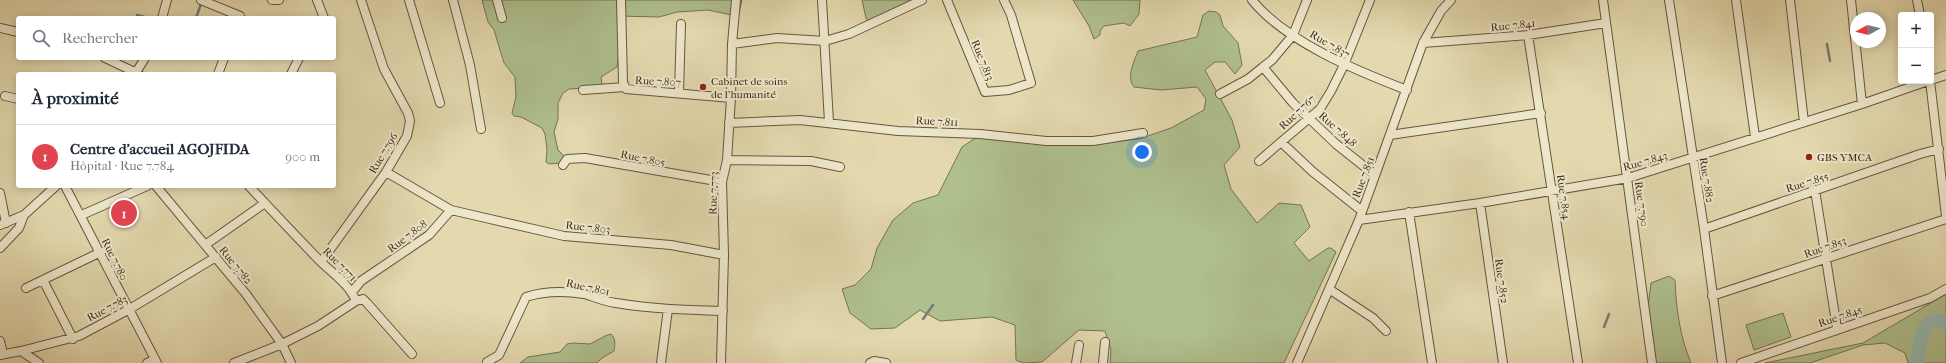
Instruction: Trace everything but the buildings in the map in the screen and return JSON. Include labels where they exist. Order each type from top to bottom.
[{"type":"street","points":[[163,16],[167,0]]},
{"type":"street","points":[[202,0],[240,16]]},
{"type":"street","points":[[272,0],[279,0]]},
{"type":"street","points":[[317,0],[323,16]]},
{"type":"street","name":"Rue 7.796","points":[[321,262],[386,172],[407,136],[410,121],[408,113],[384,69],[361,0]]},
{"type":"street","points":[[409,0],[440,103]]},
{"type":"street","points":[[453,0],[470,65],[481,129]]},
{"type":"street","points":[[497,0],[502,18]]},
{"type":"street","name":"Rue 7.807","points":[[621,0],[624,87],[629,90],[731,98]]},
{"type":"street","name":"Rue 7.773","points":[[721,363],[724,255],[722,182],[727,160],[731,98],[732,44],[736,0]]},
{"type":"street","points":[[822,0],[829,122]]},
{"type":"street","points":[[732,44],[777,38],[825,41],[850,34],[922,0]]},
{"type":"street","name":"Rue 7.813","points":[[947,0],[985,92],[1009,90],[1031,83],[1011,16],[1004,0]]},
{"type":"street","name":"Rue 7.837","points":[[1252,0],[1293,35],[1344,65],[1407,90]]},
{"type":"street","points":[[1220,94],[1248,79],[1272,60],[1293,35],[1307,0]]},
{"type":"street","name":"Rue 7.767","points":[[1362,211],[1313,172],[1281,142],[1320,109],[1344,65],[1370,0]]},
{"type":"street","name":"Rue 7.851","points":[[1300,362],[1329,289],[1359,220],[1423,44],[1441,11],[1451,0]]},
{"type":"street","name":"Rue 7.790","points":[[1603,0],[1652,363]]},
{"type":"street","name":"Rue 7.882","points":[[1669,0],[1704,229],[1722,363]]},
{"type":"street","points":[[1736,0],[1755,137]]},
{"type":"street","points":[[1790,0],[1804,122]]},
{"type":"street","points":[[1851,0],[1862,104]]},
{"type":"street","points":[[1917,0],[1919,12]]},
{"type":"street","name":"Rue 7.841","points":[[1423,44],[1528,35],[1606,23]]},
{"type":"street","points":[[679,93],[681,24]]},
{"type":"street","points":[[0,28],[16,32]]},
{"type":"street","name":"Rue 7.854","points":[[1528,35],[1578,363]]},
{"type":"street","points":[[109,60],[135,72]]},
{"type":"street","points":[[138,72],[144,60]]},
{"type":"street","points":[[219,72],[223,60]]},
{"type":"street","points":[[292,72],[298,60]]},
{"type":"street","name":"Rue 7.848","points":[[1263,67],[1293,103],[1336,144],[1375,175]]},
{"type":"street","name":"Rue 7.843","points":[[1934,79],[1946,75]]},
{"type":"street","name":"Rue 7.843","points":[[1359,220],[1480,203],[1628,178],[1693,159],[1755,137],[1862,104],[1920,84]]},
{"type":"street","points":[[1929,84],[1939,149],[1946,216]]},
{"type":"street","points":[[583,90],[624,87]]},
{"type":"street","points":[[5,96],[16,99]]},
{"type":"street","points":[[1390,135],[1541,113]]},
{"type":"street","name":"Rue 7.811","points":[[729,123],[800,120],[829,122],[898,131],[980,134],[1046,141],[1092,141],[1144,133]]},
{"type":"street","points":[[1259,161],[1281,142]]},
{"type":"street","name":"Rue 7.855","points":[[1704,229],[1939,149]]},
{"type":"street","name":"Rue 7.805","points":[[563,165],[566,159],[585,158],[644,168],[679,176],[722,182]]},
{"type":"street","points":[[727,160],[805,160],[840,168]]},
{"type":"street","points":[[386,172],[451,210]]},
{"type":"street","points":[[0,193],[3,224],[24,215],[54,188]]},
{"type":"street","name":"Rue 7.780","points":[[66,188],[83,215],[153,362]]},
{"type":"street","points":[[83,215],[143,188]]},
{"type":"street","name":"Rue 7.782","points":[[158,188],[206,244],[246,294],[282,344],[291,363]]},
{"type":"street","name":"Rue 7.771","points":[[251,188],[321,262],[352,292],[356,301]]},
{"type":"street","points":[[1815,190],[1837,328]]},
{"type":"street","points":[[206,244],[265,203]]},
{"type":"street","name":"Rue 7.852","points":[[1480,203],[1503,363]]},
{"type":"street","name":"Rue 7.803","points":[[451,210],[564,236],[671,245],[724,255]]},
{"type":"street","name":"Rue 7.808","points":[[352,292],[361,281],[429,235],[451,210]]},
{"type":"street","points":[[1409,212],[1432,363]]},
{"type":"street","points":[[0,248],[18,228],[24,215]]},
{"type":"street","name":"Rue 7.853","points":[[1712,296],[1946,220]]},
{"type":"street","points":[[26,288],[100,252]]},
{"type":"street","name":"Rue 7.783","points":[[1,354],[73,339],[128,310],[216,257]]},
{"type":"street","points":[[43,280],[73,339]]},
{"type":"street","points":[[1329,289],[1372,318],[1386,330]]},
{"type":"street","name":"Rue 7.845","points":[[1741,363],[1837,328],[1930,298],[1946,290]]},
{"type":"street","name":"Rue 7.801","points":[[487,362],[499,355],[526,297],[532,295],[556,292],[584,294],[614,303],[668,310],[723,311]]},
{"type":"street","points":[[234,363],[282,344],[318,326],[356,301],[363,299],[412,354]]},
{"type":"street","points":[[661,363],[668,310]]},
{"type":"street","points":[[0,341],[1,354]]},
{"type":"street","points":[[1103,363],[1105,342]]},
{"type":"street","points":[[1076,363],[1079,345]]},
{"type":"street","points":[[21,351],[39,363]]},
{"type":"street","points":[[870,363],[874,361],[886,363]]},
{"type":"green space","points":[[482,0],[742,0],[739,13],[732,15],[708,10],[677,12],[659,17],[620,16],[621,42],[617,67],[601,77],[602,84],[600,87],[569,89],[563,93],[558,103],[558,119],[554,132],[558,150],[565,157],[563,163],[549,164],[546,162],[547,149],[545,134],[542,128],[521,117],[514,116],[512,113],[516,97],[515,77],[504,63],[494,30],[488,22]]},
{"type":"green space","points":[[862,0],[920,0],[869,23],[866,18]]},
{"type":"green space","points":[[1073,0],[1140,0],[1139,14],[1130,26],[1124,23],[1104,26],[1100,31],[1100,35],[1094,39],[1089,26]]},
{"type":"green space","points":[[1209,11],[1216,12],[1220,15],[1223,26],[1238,43],[1242,65],[1235,74],[1225,62],[1215,62],[1205,70],[1232,120],[1240,147],[1224,165],[1231,189],[1257,223],[1279,203],[1301,205],[1310,227],[1294,243],[1309,261],[1328,248],[1331,248],[1336,252],[1284,363],[1110,363],[1111,350],[1105,331],[1079,330],[1042,362],[1023,363],[1016,360],[1015,325],[992,317],[940,321],[920,310],[895,328],[871,329],[850,313],[842,289],[855,285],[871,269],[877,248],[893,220],[913,203],[938,195],[962,147],[980,135],[1035,142],[1111,142],[1139,139],[1171,128],[1204,110],[1206,99],[1197,87],[1161,90],[1134,87],[1131,74],[1138,51],[1197,37],[1203,15]]},
{"type":"green space","points":[[1669,276],[1675,280],[1679,322],[1691,363],[1648,363],[1646,322],[1651,283]]},
{"type":"green space","points":[[1946,294],[1946,363],[1908,363],[1905,353],[1885,343],[1863,345],[1810,363],[1765,363],[1863,343]]},
{"type":"green space","points":[[1783,313],[1791,337],[1754,350],[1746,325]]},
{"type":"green space","points":[[611,334],[615,344],[614,351],[602,358],[597,363],[520,363],[528,357],[560,352],[567,344],[590,344]]},
{"type":"waterway","points":[[197,16],[201,4]]},
{"type":"waterway","points":[[1827,44],[1830,61]]},
{"type":"waterway","points":[[923,319],[933,305]]},
{"type":"waterway","points":[[1604,327],[1609,314]]},
{"type":"waterway","points":[[1917,363],[1920,340],[1927,327],[1931,322],[1938,321],[1946,323]]},
{"type":"place","name":"Cabinet de soins de l'humanité","points":[[703,87]]},
{"type":"place","name":"GBS YMCA","points":[[1809,157]]},
{"type":"place","name":"Centre d'accueil AGOJFIDA","points":[[124,213]]}]
